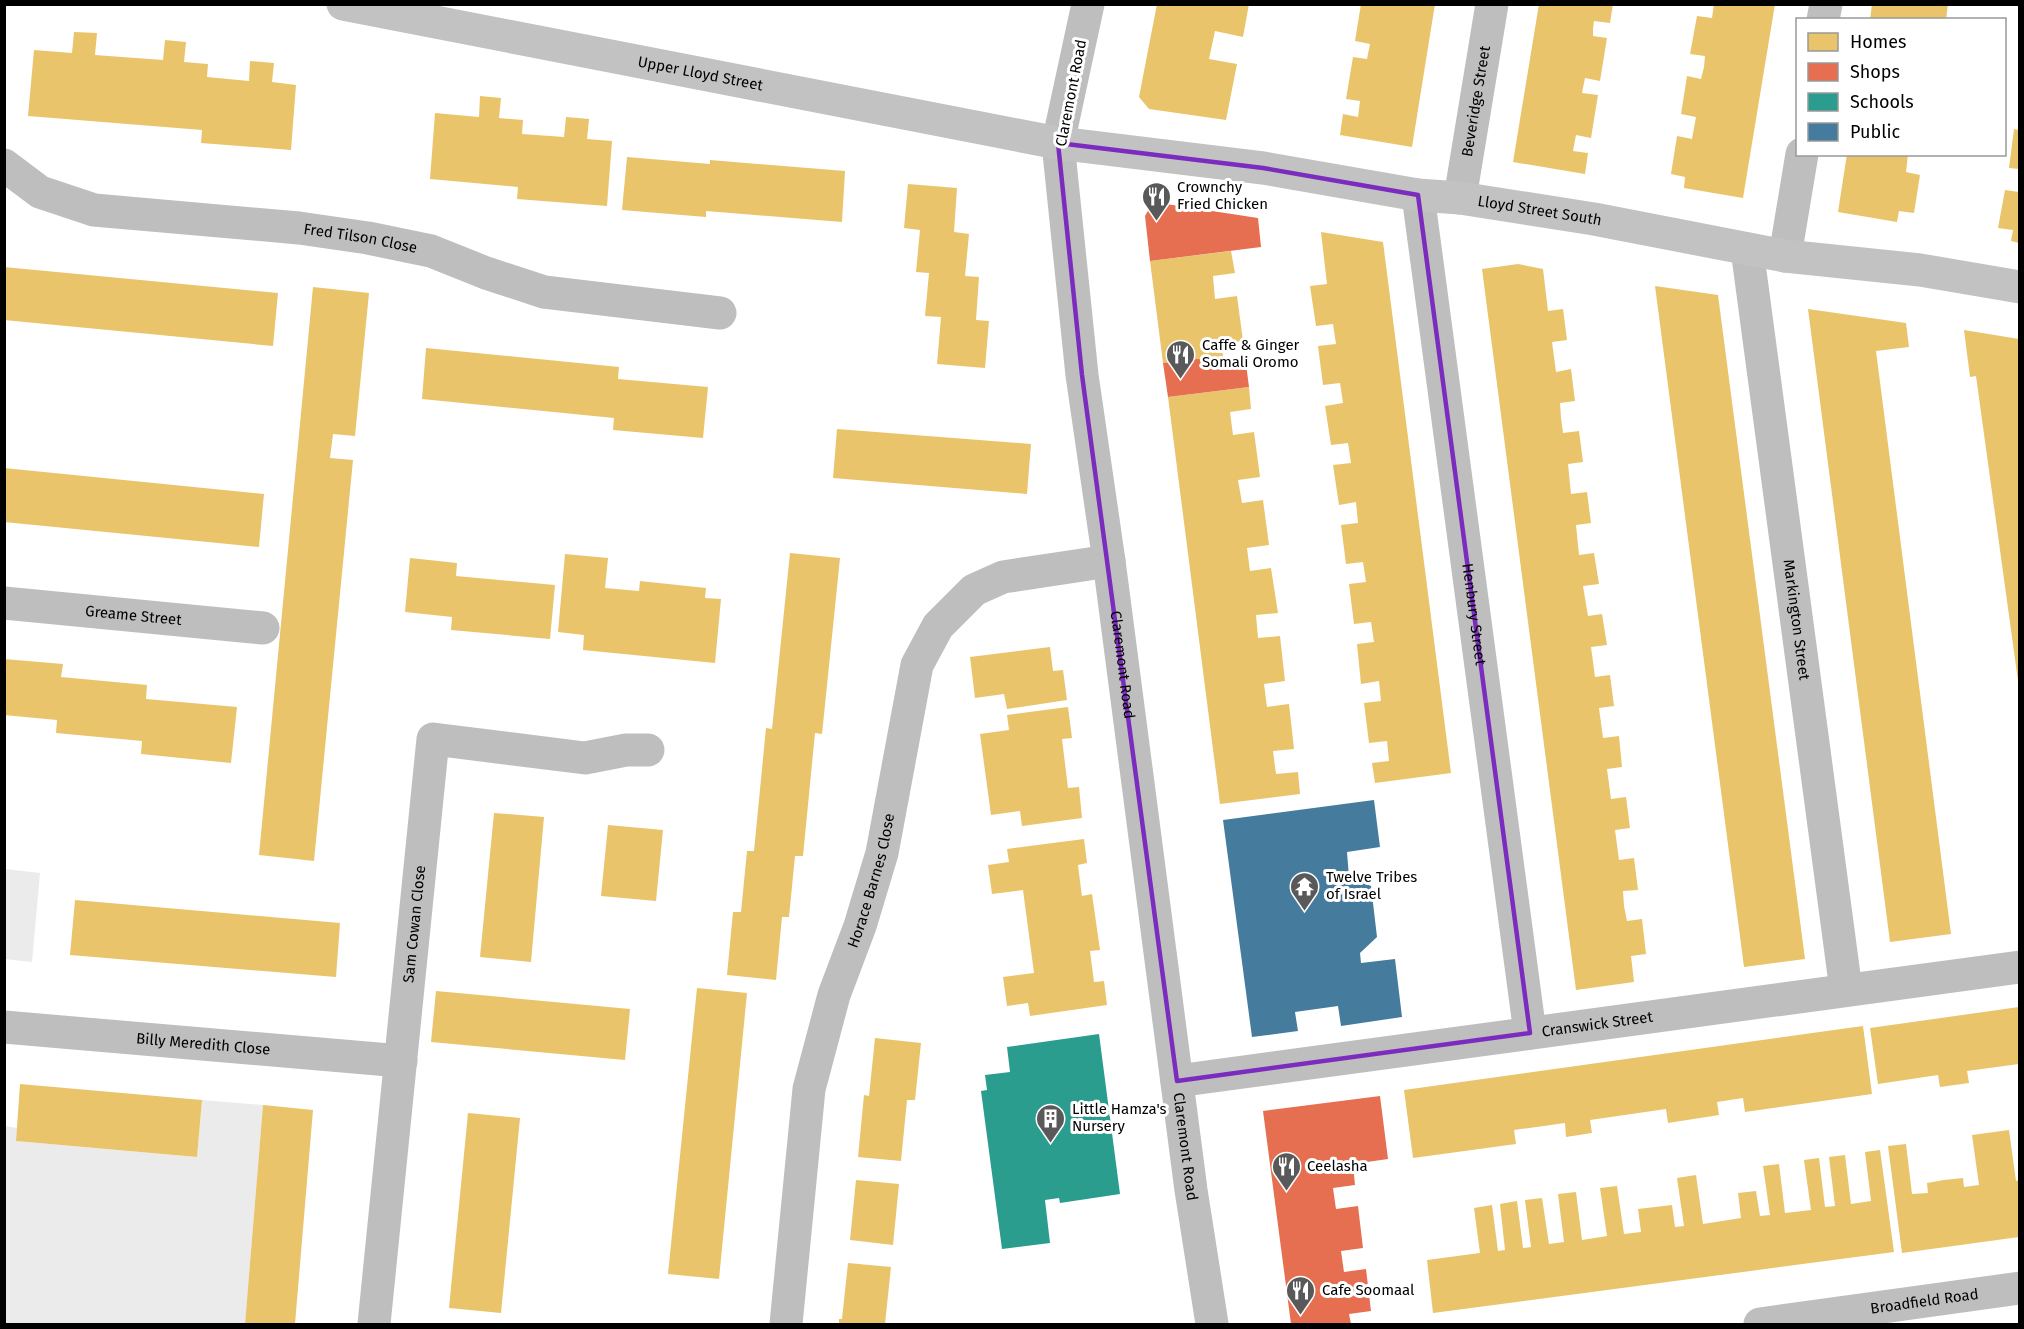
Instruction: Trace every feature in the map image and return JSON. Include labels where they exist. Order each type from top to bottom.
[{"type":"street","name":"Upper Lloyd Street","points":[[343,4],[1058,143]]},
{"type":"street","name":"Claremont Road","points":[[1088,4],[1058,143],[1082,375],[1109,561],[1177,1082],[1212,1324]]},
{"type":"street","name":"Beveridge Street","points":[[1460,198],[1492,4]]},
{"type":"street","name":"Lloyd Street South","points":[[1058,143],[1263,168],[1418,195],[1460,198],[1594,219],[1785,256],[1920,270],[2019,287]]},
{"type":"street","points":[[1785,256],[1802,156]]},
{"type":"street","name":"Fred Tilson Close","points":[[4,165],[40,192],[94,210],[299,228],[368,238],[431,251],[486,273],[544,292],[720,313]]},
{"type":"street","name":"Henbury Street","points":[[1418,195],[1530,1033]]},
{"type":"street","name":"Markington Street","points":[[1747,249],[1846,990]]},
{"type":"street","name":"Horace Barnes Close","points":[[786,1324],[809,1089],[834,995],[860,926],[882,853],[917,665],[938,626],[974,590],[1003,577],[1109,561]]},
{"type":"street","name":"Greame Street","points":[[4,603],[263,628]]},
{"type":"street","name":"Sam Cowan Close","points":[[374,1324],[433,740],[585,758],[627,750],[648,750]]},
{"type":"street","name":"Cranswick Street","points":[[1177,1082],[2019,967]]},
{"type":"street","name":"Billy Meredith Close","points":[[4,1027],[401,1061]]},
{"type":"street","name":"Broadfield Road","points":[[1760,1324],[2019,1288]]},
{"type":"highlighted area","points":[[1058,143],[1263,168],[1418,195],[1530,1033],[1177,1081],[1082,375]]},
{"type":"shaded area","points":[[5,869],[40,873],[32,962],[5,959]]},
{"type":"shaded area","points":[[202,1100],[263,1105],[245,1324],[5,1324],[5,1126],[17,1128],[16,1141],[197,1157]]},
{"type":"building: Homes","points":[[1157,4],[1249,4],[1243,37],[1215,31],[1209,59],[1237,64],[1226,120],[1149,109],[1139,97]]},
{"type":"building: Homes","points":[[1361,4],[1435,4],[1412,147],[1340,135],[1343,114],[1358,117],[1360,101],[1346,99],[1353,57],[1367,59],[1370,44],[1355,41]]},
{"type":"building: Homes","points":[[1539,4],[1613,4],[1610,23],[1594,21],[1593,36],[1607,38],[1600,81],[1585,78],[1582,93],[1598,95],[1591,138],[1576,135],[1573,151],[1588,153],[1585,174],[1513,162]]},
{"type":"building: Homes","points":[[1714,4],[1775,4],[1743,198],[1684,188],[1685,177],[1671,174],[1677,136],[1692,139],[1696,117],[1681,114],[1687,76],[1701,79],[1704,67],[1705,56],[1690,54],[1697,16],[1712,18]]},
{"type":"building: Homes","points":[[1872,4],[1948,4],[1946,18],[1870,18]]},
{"type":"building: Homes","points":[[74,32],[97,33],[95,55],[163,60],[165,40],[186,42],[184,62],[208,64],[207,77],[249,81],[250,61],[274,63],[272,82],[296,85],[291,150],[201,143],[202,130],[28,116],[34,50],[72,53]]},
{"type":"building: Homes","points":[[480,96],[501,98],[499,118],[523,120],[522,134],[564,137],[566,117],[589,119],[587,139],[612,141],[607,206],[517,199],[518,187],[430,179],[435,113],[479,117]]},
{"type":"building: Homes","points":[[2014,129],[2019,130],[2019,169],[2009,168]]},
{"type":"building: Homes","points":[[1847,156],[1908,156],[1906,172],[1920,175],[1914,213],[1899,211],[1897,222],[1838,212]]},
{"type":"building: Homes","points":[[627,157],[710,164],[710,160],[845,171],[842,222],[706,211],[706,217],[622,210]]},
{"type":"building: Homes","points":[[908,184],[957,188],[954,232],[969,234],[965,276],[979,277],[976,320],[989,321],[985,368],[937,364],[941,317],[925,316],[929,273],[916,272],[920,230],[904,228]]},
{"type":"building: Homes","points":[[2005,190],[2019,192],[2019,243],[2011,241],[2013,230],[1998,228]]},
{"type":"building: Homes","points":[[1321,232],[1383,242],[1451,773],[1375,783],[1372,763],[1389,761],[1387,741],[1369,743],[1364,703],[1381,701],[1379,681],[1361,684],[1357,644],[1374,642],[1371,622],[1354,624],[1349,584],[1366,582],[1363,562],[1346,564],[1341,525],[1358,523],[1356,502],[1339,505],[1333,465],[1351,463],[1348,443],[1331,445],[1325,406],[1343,403],[1340,383],[1323,385],[1318,346],[1336,344],[1333,324],[1316,326],[1310,286],[1327,284]]},
{"type":"building: Homes","points":[[1231,251],[1235,273],[1213,276],[1215,299],[1237,296],[1243,341],[1221,344],[1223,356],[1163,363],[1150,261]]},
{"type":"building: Homes","points":[[1518,264],[1543,269],[1548,311],[1563,309],[1567,340],[1552,342],[1556,372],[1571,369],[1575,401],[1560,403],[1561,418],[1563,433],[1579,431],[1583,462],[1568,464],[1571,494],[1587,492],[1591,523],[1576,525],[1579,555],[1594,553],[1599,584],[1583,586],[1588,616],[1602,614],[1607,645],[1591,647],[1595,677],[1610,675],[1614,706],[1599,708],[1603,738],[1619,736],[1622,767],[1607,769],[1611,799],[1626,797],[1630,828],[1615,830],[1619,860],[1634,858],[1638,890],[1623,891],[1624,906],[1627,921],[1642,919],[1646,954],[1631,956],[1634,982],[1576,990],[1482,269]]},
{"type":"building: Homes","points":[[4,267],[278,293],[273,346],[4,320]]},
{"type":"building: Homes","points":[[1655,286],[1718,295],[1805,959],[1744,967]]},
{"type":"building: Homes","points":[[313,287],[369,293],[355,436],[333,434],[330,458],[353,460],[314,861],[259,855]]},
{"type":"building: Homes","points":[[1808,309],[1906,323],[1909,347],[1876,351],[1951,934],[1890,942]]},
{"type":"building: Homes","points":[[1964,330],[2019,339],[2019,688],[1976,376],[1970,377]]},
{"type":"building: Homes","points":[[426,348],[619,367],[618,379],[708,387],[703,438],[613,430],[614,418],[422,399]]},
{"type":"building: Homes","points":[[1249,387],[1251,409],[1230,412],[1233,435],[1254,432],[1260,477],[1238,480],[1242,503],[1263,500],[1269,545],[1247,548],[1250,571],[1271,568],[1278,613],[1256,615],[1258,638],[1280,636],[1285,681],[1264,684],[1267,707],[1289,704],[1294,749],[1273,751],[1276,774],[1298,772],[1300,794],[1220,804],[1168,397]]},
{"type":"building: Homes","points":[[837,429],[1031,444],[1027,494],[833,478]]},
{"type":"building: Homes","points":[[4,468],[264,494],[259,547],[4,522]]},
{"type":"building: Homes","points":[[790,553],[840,558],[822,734],[815,733],[803,856],[795,856],[789,917],[782,917],[776,980],[727,975],[733,912],[741,912],[747,851],[754,851],[766,728],[772,729]]},
{"type":"building: Homes","points":[[565,554],[608,558],[605,588],[639,591],[640,581],[706,588],[705,598],[721,599],[715,663],[583,650],[584,635],[558,632]]},
{"type":"building: Homes","points":[[410,558],[457,563],[456,576],[555,585],[550,639],[451,630],[452,617],[405,612]]},
{"type":"building: Homes","points":[[1050,647],[1053,671],[1063,670],[1067,700],[1007,709],[1004,694],[975,698],[970,657]]},
{"type":"building: Homes","points":[[4,659],[63,664],[61,677],[147,685],[146,699],[237,707],[231,763],[141,754],[142,741],[56,733],[57,720],[4,715]]},
{"type":"building: Homes","points":[[1068,707],[1072,738],[1062,739],[1068,788],[1079,787],[1082,818],[1022,826],[1020,811],[991,815],[980,734],[1009,730],[1007,715]]},
{"type":"building: Homes","points":[[494,813],[544,817],[531,962],[480,957]]},
{"type":"building: Homes","points":[[608,825],[663,830],[656,901],[601,896]]},
{"type":"building: Homes","points":[[1084,839],[1087,863],[1078,865],[1081,889],[1082,896],[1092,894],[1100,950],[1090,951],[1094,982],[1104,981],[1107,1005],[1030,1016],[1028,1003],[1007,1006],[1003,977],[1034,973],[1023,890],[992,894],[988,865],[1009,862],[1007,849]]},
{"type":"building: Homes","points":[[75,900],[340,923],[336,977],[70,955]]},
{"type":"building: Homes","points":[[697,988],[747,993],[719,1279],[668,1274]]},
{"type":"building: Homes","points":[[436,991],[630,1009],[625,1060],[431,1042]]},
{"type":"building: Homes","points":[[2019,1007],[2019,1064],[1967,1071],[1969,1083],[1940,1087],[1938,1075],[1878,1084],[1870,1028]]},
{"type":"building: Homes","points":[[1863,1026],[1872,1094],[1745,1112],[1743,1098],[1717,1102],[1719,1115],[1668,1123],[1666,1109],[1590,1120],[1592,1133],[1566,1137],[1565,1123],[1514,1130],[1516,1144],[1413,1158],[1404,1090]]},
{"type":"building: Homes","points":[[875,1038],[921,1043],[915,1100],[907,1100],[901,1161],[858,1157],[864,1095],[869,1096]]},
{"type":"building: Homes","points":[[20,1084],[202,1100],[197,1157],[16,1141]]},
{"type":"building: Homes","points":[[263,1105],[313,1110],[295,1324],[245,1324]]},
{"type":"building: Homes","points":[[468,1113],[520,1118],[501,1313],[449,1308]]},
{"type":"building: Homes","points":[[2009,1130],[2016,1181],[2019,1180],[2019,1237],[1902,1253],[1888,1146],[1906,1144],[1912,1194],[1928,1193],[1927,1183],[1944,1180],[1963,1178],[1964,1187],[1979,1185],[1972,1135]]},
{"type":"building: Homes","points":[[1880,1150],[1894,1252],[1433,1313],[1427,1260],[1480,1253],[1474,1208],[1492,1205],[1498,1251],[1505,1250],[1500,1204],[1517,1201],[1523,1248],[1531,1247],[1525,1200],[1542,1198],[1549,1244],[1564,1242],[1558,1194],[1576,1192],[1582,1240],[1607,1236],[1600,1188],[1617,1186],[1624,1234],[1641,1232],[1638,1209],[1672,1205],[1675,1227],[1684,1226],[1677,1178],[1696,1175],[1703,1224],[1741,1218],[1738,1193],[1756,1191],[1760,1216],[1770,1215],[1763,1166],[1779,1164],[1785,1213],[1811,1210],[1804,1160],[1819,1158],[1825,1207],[1835,1206],[1829,1157],[1845,1155],[1851,1204],[1871,1201],[1865,1152]]},
{"type":"building: Homes","points":[[856,1180],[899,1184],[893,1245],[850,1240]]},
{"type":"building: Homes","points":[[848,1263],[891,1267],[885,1324],[839,1324],[839,1319],[842,1319]]},
{"type":"building: Shops","points":[[1153,202],[1258,218],[1261,247],[1150,261],[1145,216]]},
{"type":"building: Shops","points":[[1223,356],[1224,367],[1246,364],[1249,387],[1168,397],[1163,363]]},
{"type":"building: Shops","points":[[1380,1096],[1388,1159],[1353,1164],[1355,1185],[1333,1188],[1336,1209],[1358,1206],[1363,1248],[1341,1251],[1344,1272],[1366,1269],[1371,1311],[1349,1314],[1351,1324],[1291,1324],[1263,1111]]},
{"type":"building: Schools","name":"Little Hamza's Nursery","points":[[1099,1034],[1120,1194],[1060,1203],[1059,1198],[1045,1200],[1050,1243],[1002,1249],[981,1091],[987,1090],[985,1075],[1010,1072],[1007,1047]]},
{"type":"building: Public","name":"Twelve Tribes of Israel","points":[[1374,800],[1380,847],[1347,852],[1349,877],[1371,886],[1377,937],[1360,953],[1361,963],[1395,959],[1402,1017],[1341,1026],[1338,1006],[1295,1012],[1298,1031],[1252,1037],[1223,820]]},
{"type":"place","name":"Crownchy Fried Chicken","points":[[1156,222]]},
{"type":"place","name":"Caffe & Ginger Somali Oromo","points":[[1181,380]]},
{"type":"place","name":"Twelve Tribes of Israel","points":[[1305,912]]},
{"type":"place","name":"Little Hamza's Nursery","points":[[1051,1144]]},
{"type":"place","name":"Ceelasha","points":[[1286,1192]]},
{"type":"place","name":"Cafe Soomaal","points":[[1301,1316]]}]
